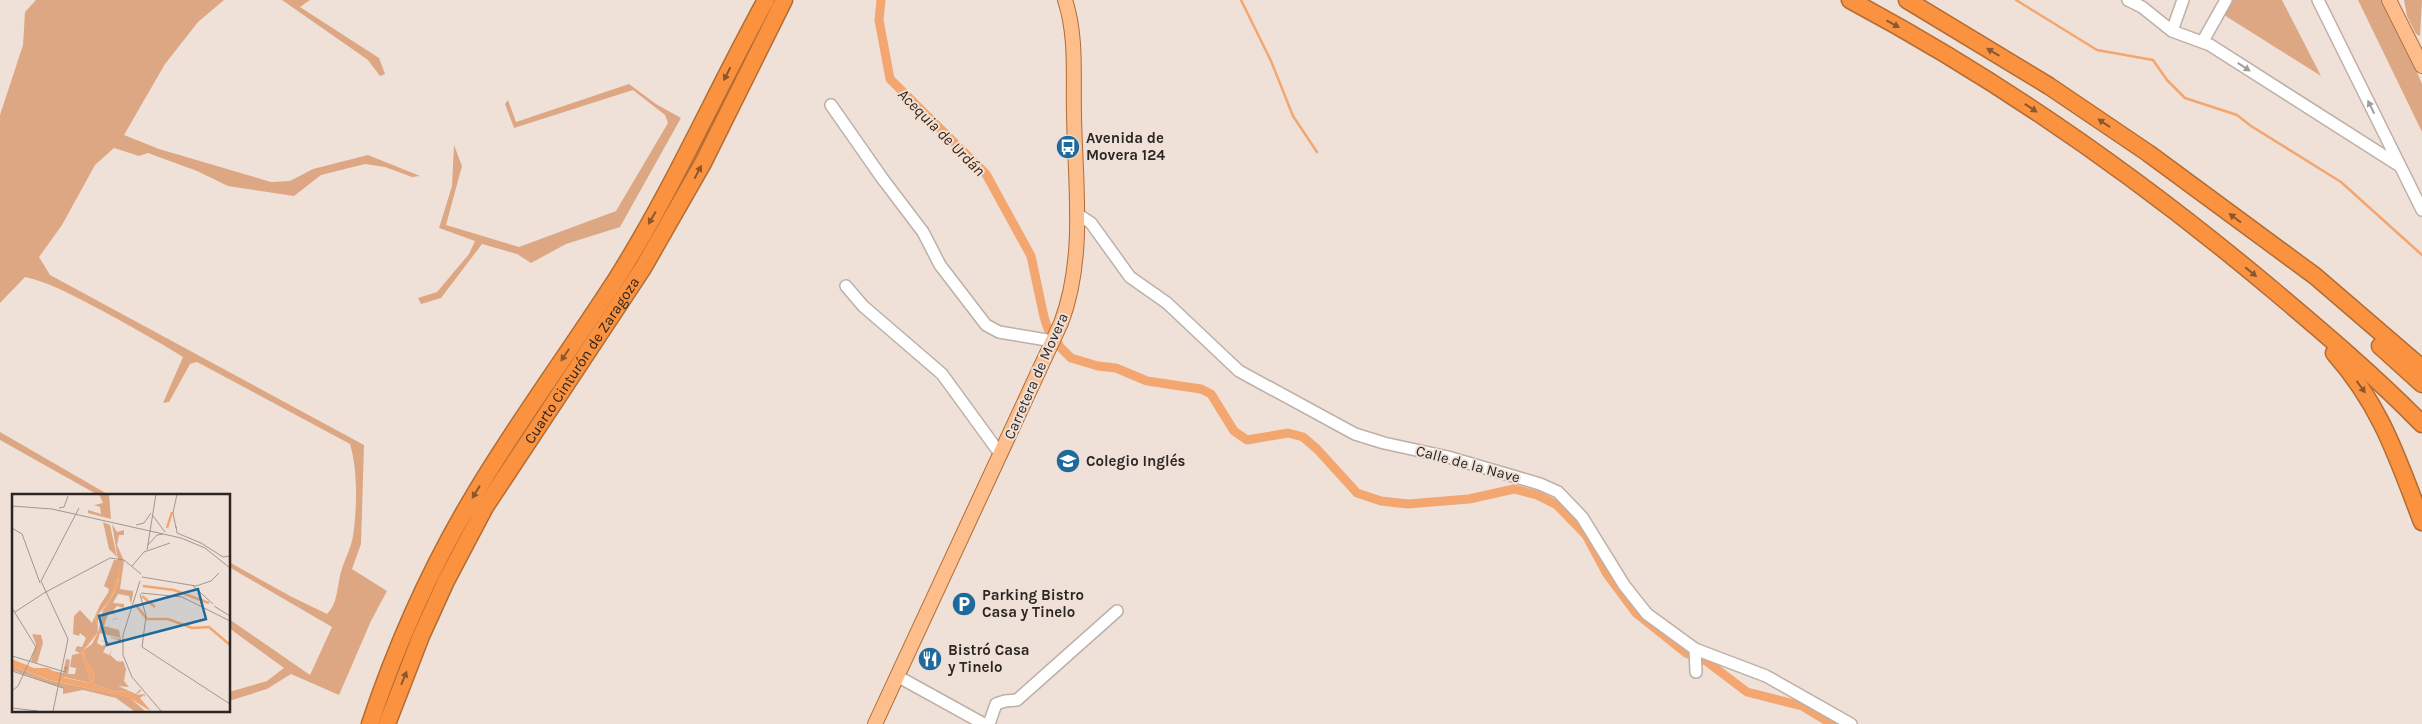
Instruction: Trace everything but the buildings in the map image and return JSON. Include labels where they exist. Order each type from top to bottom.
[{"type":"highway","points":[[738,50],[758,0]]},
{"type":"highway","points":[[370,724],[385,680],[424,588],[472,498],[619,274],[674,178],[738,50],[766,0]]},
{"type":"highway","name":"Cuarto Cinturón de Zaragoza","points":[[387,724],[424,628],[485,507],[643,268],[683,200],[784,0]]},
{"type":"highway","points":[[732,104],[745,95],[795,0]]},
{"type":"highway","points":[[1850,0],[1967,67],[2094,150],[2238,261],[2310,321],[2344,350],[2422,424]]},
{"type":"highway","points":[[1907,0],[2074,102],[2148,153],[2274,248],[2315,276],[2422,368]]},
{"type":"highway","points":[[2274,248],[2422,384]]},
{"type":"highway","points":[[2310,321],[2319,336],[2365,392],[2377,412],[2396,452],[2422,522]]},
{"type":"main road","name":"Carretera de Movera","points":[[875,724],[1000,455],[1070,298],[1074,279],[1076,213],[1072,42],[1065,0]]},
{"type":"main road","points":[[2389,0],[2422,66]]},
{"type":"main road","points":[[2398,0],[2402,26]]},
{"type":"street","points":[[2128,0],[2143,3],[2172,30],[2203,42],[2400,166]]},
{"type":"street","points":[[2172,30],[2183,0]]},
{"type":"street","points":[[2203,42],[2226,0]]},
{"type":"street","points":[[2318,0],[2422,210]]},
{"type":"street","points":[[831,105],[882,178],[923,232],[940,265],[986,325],[999,332],[1051,341]]},
{"type":"street","points":[[2374,150],[2384,144],[2386,138]]},
{"type":"street","name":"Calle de la Nave","points":[[1076,213],[1091,223],[1130,277],[1167,303],[1230,365],[1354,434],[1384,443],[1448,457],[1540,484],[1558,492],[1582,517],[1624,585],[1647,614],[1695,659],[1766,676],[1851,724]]},
{"type":"street","points":[[846,286],[864,306],[942,374],[1000,455]]},
{"type":"street","points":[[989,724],[996,704],[1017,700],[1117,611]]},
{"type":"street","points":[[898,676],[984,724]]},
{"type":"shaded area","points":[[36,0],[224,0],[198,22],[165,64],[124,135],[159,149],[271,182],[290,181],[313,169],[368,155],[420,176],[412,177],[385,167],[365,164],[321,175],[294,196],[228,186],[197,171],[148,153],[139,156],[114,148],[95,165],[62,225],[39,257],[50,275],[364,445],[361,544],[352,569],[387,591],[371,621],[339,695],[291,674],[267,689],[230,701],[230,692],[267,681],[284,668],[230,629],[230,620],[310,675],[332,627],[230,568],[230,563],[327,614],[335,601],[341,571],[353,536],[356,490],[353,455],[350,444],[197,362],[190,364],[169,402],[163,403],[183,357],[99,309],[54,287],[25,277],[0,303],[0,115],[23,45],[25,12]]},
{"type":"shaded area","points":[[282,0],[310,0],[300,7],[379,58],[385,74],[380,76],[368,60]]},
{"type":"shaded area","points":[[2233,0],[2282,0],[2321,76],[2224,15]]},
{"type":"shaded area","points":[[2358,0],[2387,0],[2422,84],[2422,132]]},
{"type":"shaded area","points":[[2404,0],[2422,0],[2420,36],[2416,34],[2407,16]]},
{"type":"shaded area","points":[[629,84],[656,104],[681,118],[620,227],[566,244],[531,263],[517,254],[482,244],[441,298],[421,304],[418,298],[437,292],[469,254],[475,241],[439,228],[452,186],[454,145],[462,166],[446,225],[519,247],[616,211],[668,123],[665,115],[633,90],[514,128],[505,104],[508,100],[516,122]]},
{"type":"shaded area","points":[[0,432],[107,494],[96,494],[0,440]]},
{"type":"waterway","name":"Acequia de Urdán","points":[[881,0],[879,20],[890,79],[986,174],[1031,256],[1048,329],[1061,348],[1071,358],[1098,366],[1116,368],[1147,381],[1201,389],[1211,394],[1234,431],[1247,440],[1288,433],[1303,437],[1317,449],[1357,493],[1381,501],[1408,504],[1469,499],[1514,489],[1537,495],[1557,505],[1586,535],[1607,574],[1636,613],[1686,653],[1706,661],[1747,692],[1802,706],[1832,724]]},
{"type":"waterway","points":[[1241,0],[1271,61],[1293,116],[1317,152]]},
{"type":"waterway","points":[[2016,0],[2097,50],[2153,60],[2167,80],[2185,98],[2237,115],[2251,126],[2341,182],[2422,255]]},
{"type":"place","name":"Avenida de Movera 124","points":[[1068,147]]},
{"type":"place","name":"Colegio Inglés","points":[[1068,461]]},
{"type":"place","name":"Parking Bistro Casa y Tinelo","points":[[964,604]]},
{"type":"place","name":"Bistró Casa y Tinelo","points":[[930,659]]}]
